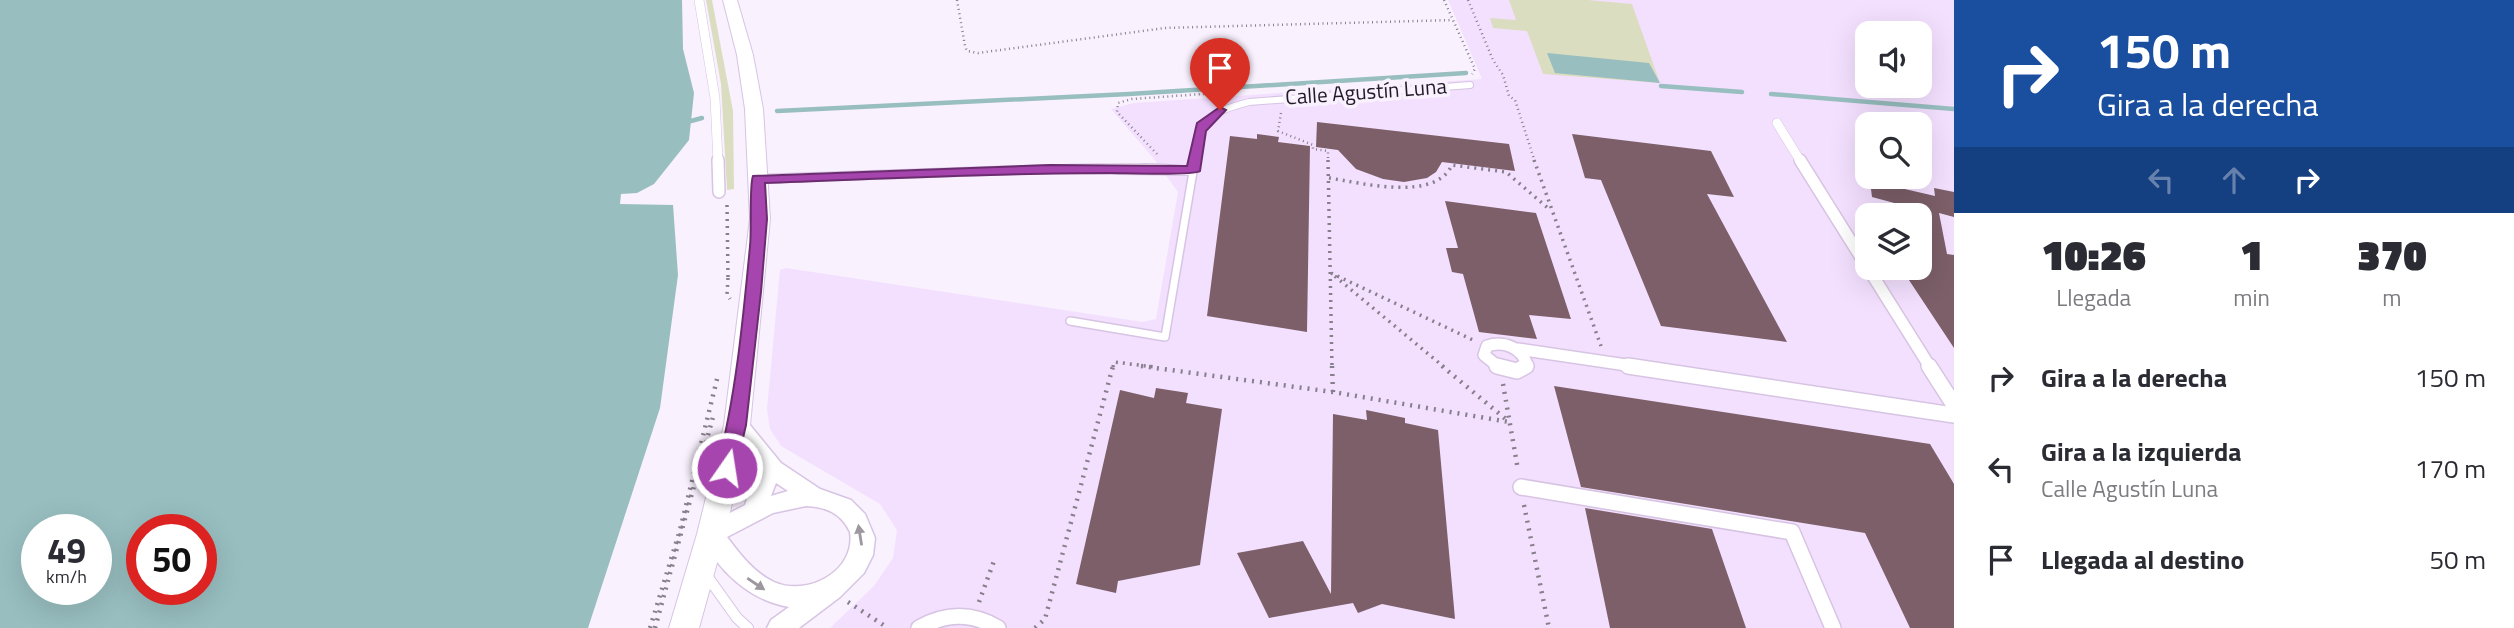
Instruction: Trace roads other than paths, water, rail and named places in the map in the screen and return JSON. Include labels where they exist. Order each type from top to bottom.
[{"type":"main road","points":[[684,628],[711,534],[737,425],[760,219],[754,109],[745,55],[730,0]]},
{"type":"street","points":[[699,0],[715,98],[719,191]]},
{"type":"street","points":[[1777,123],[1855,246]]},
{"type":"street","points":[[758,179],[1050,169],[1193,171]]},
{"type":"street","points":[[1876,280],[1954,405]]},
{"type":"street","points":[[1518,349],[1524,354],[1527,365],[1524,369],[1509,370],[1487,360],[1485,355],[1488,346],[1501,344],[1607,363],[1954,415]]},
{"type":"street","points":[[737,425],[773,469],[814,497],[843,506],[861,526],[862,553],[855,566],[845,578],[780,628]]},
{"type":"street","points":[[756,510],[761,489],[773,469]]},
{"type":"street","points":[[1521,487],[1792,532],[1833,628]]},
{"type":"street","points":[[814,497],[781,500],[711,534],[735,567],[764,590],[796,598],[814,595],[830,588]]},
{"type":"street","points":[[919,628],[937,618],[955,615],[974,617],[998,628]]},
{"type":"lane","name":"Calle Agustín Luna","points":[[1070,321],[1165,337],[1200,131],[1210,116],[1233,105],[1304,96],[1470,85]]},
{"type":"lane","points":[[702,568],[723,600],[748,628]]},
{"type":"waterway","points":[[777,111],[1129,94],[1466,73]]},
{"type":"waterway","points":[[1661,86],[1742,92]]},
{"type":"waterway","points":[[1771,94],[1954,109]]},
{"type":"waterway","points":[[691,121],[702,118]]}]
